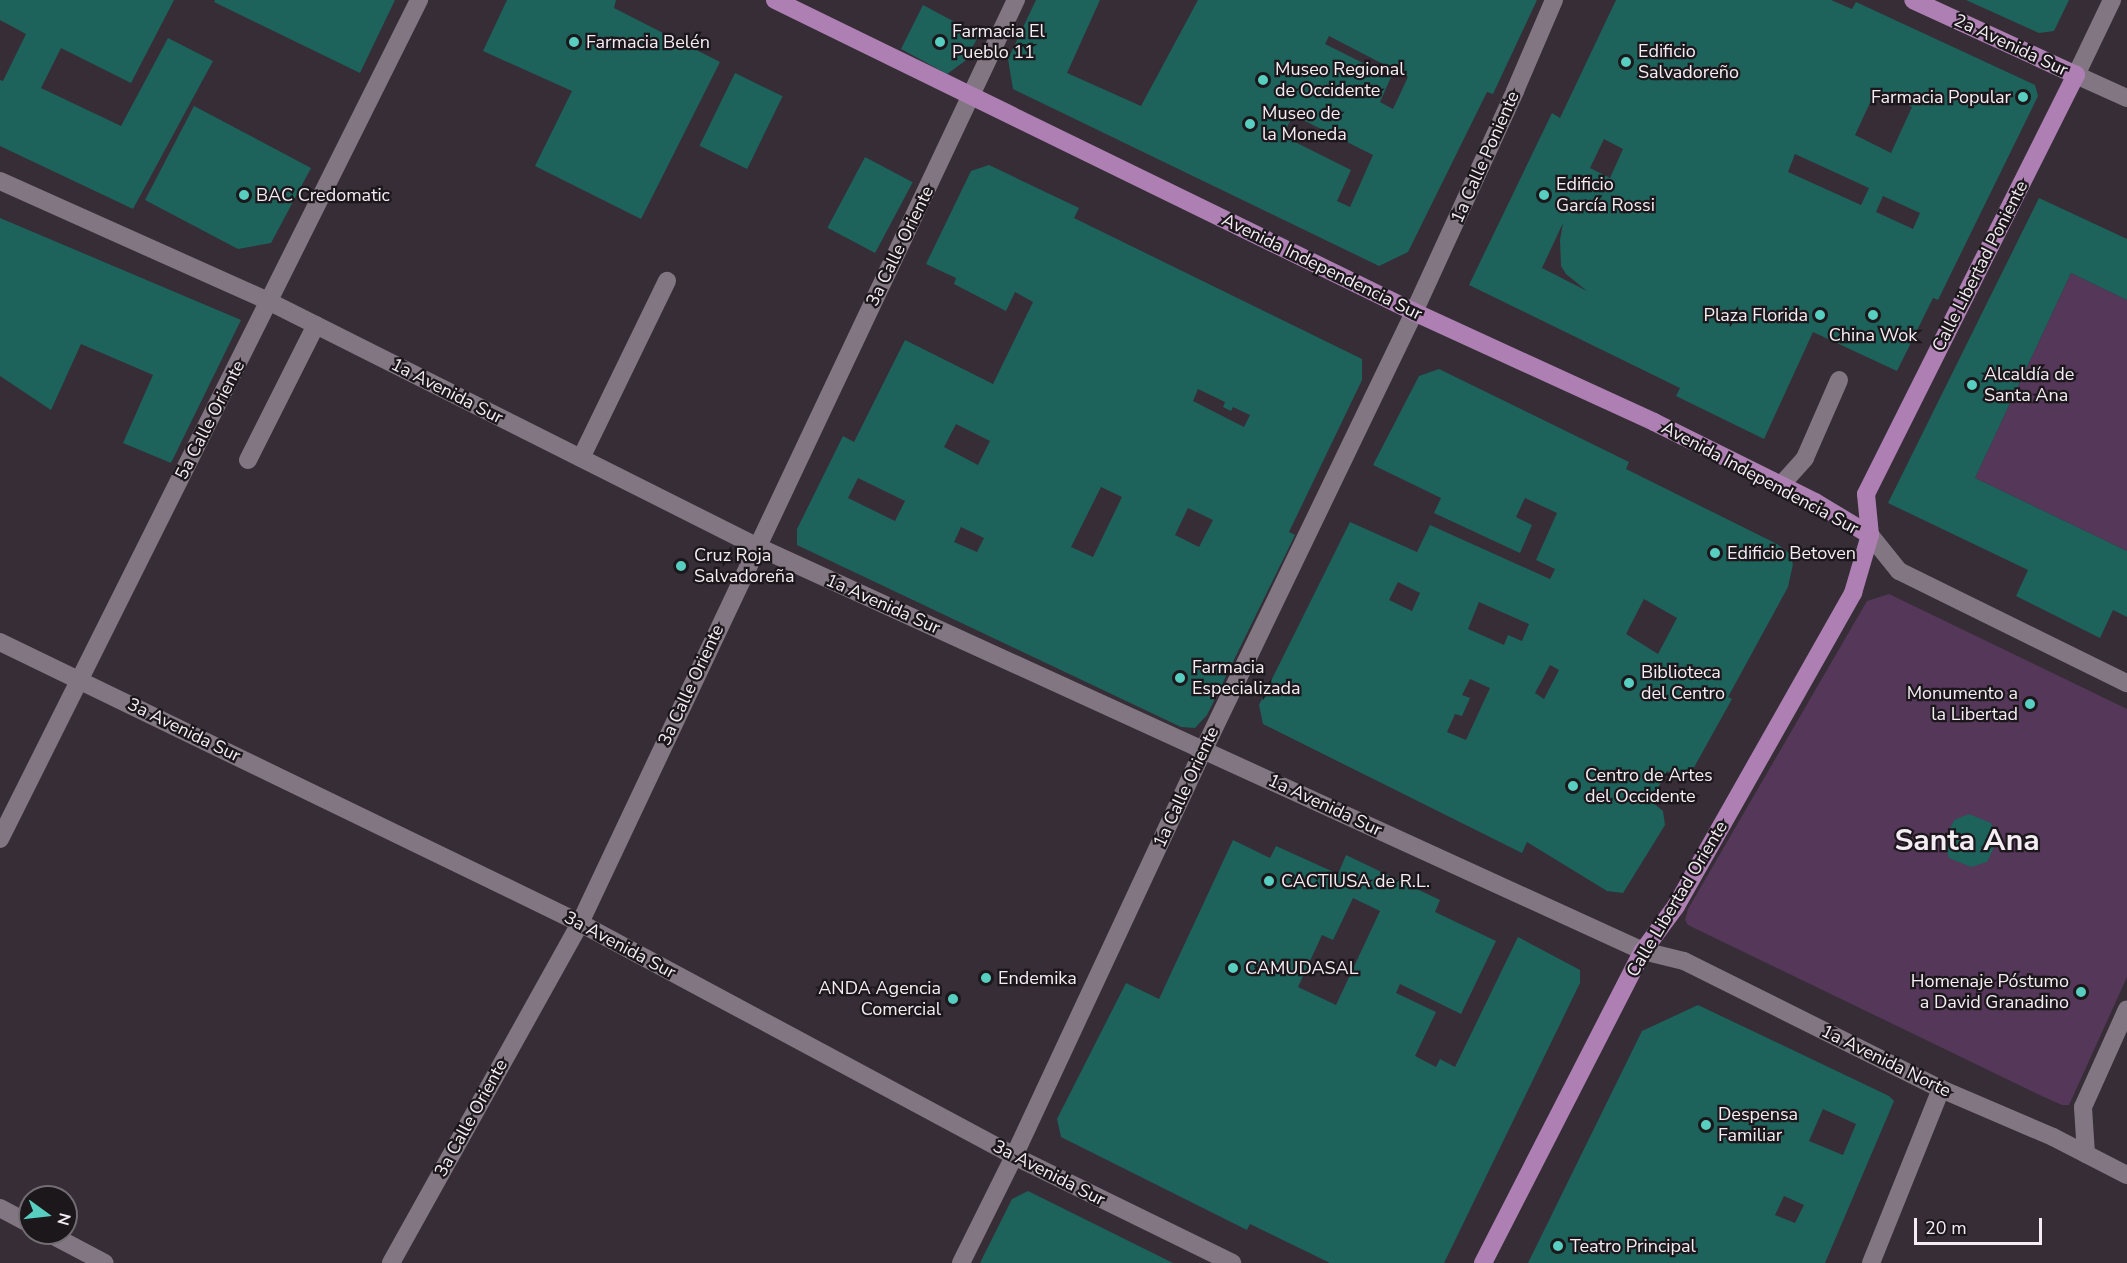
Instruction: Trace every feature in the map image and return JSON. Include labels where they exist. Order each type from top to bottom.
[{"type":"main road","name":"Avenida Independencia Sur","points":[[775,0],[1414,312],[1654,422],[1828,509],[1870,535]]},
{"type":"main road","name":"2a Avenida Sur","points":[[1913,0],[2076,75]]},
{"type":"main road","name":"Calle Libertad Poniente","points":[[1870,535],[1866,494],[2076,75]]},
{"type":"main road","name":"Calle Libertad Oriente","points":[[1484,1263],[1643,951],[1676,906],[1853,593],[1870,535]]},
{"type":"street","name":"5a Calle Oriente","points":[[0,839],[78,678],[270,302],[419,0]]},
{"type":"street","name":"3a Calle Oriente","points":[[391,1263],[580,923],[756,546],[972,97],[1016,0]]},
{"type":"street","name":"1a Calle Poniente","points":[[1414,312],[1515,92],[1554,0]]},
{"type":"street","name":"Calle Libertad Poniente","points":[[2076,75],[2112,0]]},
{"type":"street","points":[[2076,75],[2127,98]]},
{"type":"street","name":"1a Avenida Sur","points":[[0,180],[270,302],[756,546],[1643,951]]},
{"type":"street","points":[[581,458],[667,281]]},
{"type":"street","name":"1a Calle Oriente","points":[[961,1263],[1014,1156],[1204,749],[1414,312]]},
{"type":"street","points":[[248,460],[316,325]]},
{"type":"street","points":[[1781,485],[1805,458],[1839,380]]},
{"type":"street","points":[[1870,535],[1899,572],[2127,683]]},
{"type":"street","name":"3a Avenida Sur","points":[[0,642],[580,923],[1014,1156],[1232,1263]]},
{"type":"street","name":"1a Avenida Norte","points":[[1643,951],[1684,961],[1941,1089],[2086,1154],[2127,1176]]},
{"type":"street","points":[[2086,1154],[2083,1107],[2127,1009]]},
{"type":"street","points":[[1871,1263],[1941,1089]]},
{"type":"street","points":[[0,1208],[18,1218]]},
{"type":"street","points":[[71,1245],[105,1263]]},
{"type":"shaded area","points":[[2071,273],[2127,300],[2127,551],[1975,478]]},
{"type":"shaded area","points":[[1889,594],[2127,709],[2127,977],[2069,1105],[2062,1105],[2044,1097],[1688,925],[1685,920],[1688,909],[1867,601]]},
{"type":"building","points":[[0,0],[174,0],[131,83],[61,48],[41,88],[121,126],[168,38],[213,61],[133,209],[0,146],[0,80],[3,81],[26,34],[0,20]]},
{"type":"building","points":[[215,0],[395,0],[360,73],[214,2]]},
{"type":"building","points":[[507,0],[616,0],[614,8],[720,62],[641,219],[535,166],[572,91],[483,51]]},
{"type":"building","points":[[1036,0],[1100,0],[1067,73],[1141,106],[1198,0],[1537,0],[1493,94],[1487,92],[1408,252],[1379,266],[1013,89],[1008,59]],"holes":[[[1329,36],[1408,77],[1393,109],[1380,102],[1391,77],[1325,44]],[[1293,115],[1373,155],[1350,207],[1337,201],[1351,170],[1283,136]]]},
{"type":"building","points":[[1616,0],[1831,0],[1852,9],[1856,2],[2035,85],[2038,96],[1938,300],[1933,298],[1897,371],[1813,332],[1764,439],[1676,396],[1680,388],[1469,285],[1552,113],[1560,118]],"holes":[[[1876,90],[1912,107],[1891,153],[1855,135]],[[1604,139],[1623,149],[1610,178],[1590,168]],[[1795,154],[1869,188],[1861,205],[1788,172]],[[1883,196],[1920,213],[1913,229],[1876,212]],[[1563,223],[1560,240],[1561,266],[1566,274],[1587,291],[1542,268]]]},
{"type":"building","points":[[1966,0],[2069,0],[2054,31],[2039,33]]},
{"type":"building","name":"Farmacia El Pueblo 11","points":[[923,5],[979,35],[965,61],[947,74],[901,49]]},
{"type":"building","points":[[735,73],[783,96],[747,169],[699,146]]},
{"type":"building","points":[[194,106],[311,168],[271,243],[238,249],[145,200]]},
{"type":"building","points":[[865,157],[913,182],[875,253],[827,228]]},
{"type":"building","points":[[989,165],[1079,208],[1074,218],[1362,359],[1362,380],[1289,532],[1295,535],[1207,715],[1195,728],[1181,727],[797,545],[797,529],[843,436],[854,442],[905,340],[993,384],[1033,302],[1015,292],[1006,311],[954,284],[956,278],[926,264],[971,171]],"holes":[[[1198,389],[1225,402],[1223,407],[1231,411],[1233,407],[1250,415],[1244,427],[1193,401]],[[956,424],[990,441],[978,465],[944,447]],[[858,478],[905,501],[895,521],[848,498]],[[1101,487],[1122,497],[1093,557],[1071,547]],[[1188,508],[1213,520],[1199,547],[1175,535]],[[961,527],[984,538],[977,552],[954,542]]]},
{"type":"building","name":"Alcaldía de Santa Ana","points":[[2039,198],[2127,239],[2127,300],[2071,273],[1975,478],[2127,551],[2127,617],[2113,610],[2100,638],[2016,596],[2028,570],[1888,503]]},
{"type":"building","points":[[0,218],[241,320],[171,463],[123,443],[153,375],[81,344],[51,410],[0,376]]},
{"type":"building","points":[[1439,369],[1629,462],[1626,469],[1777,544],[1789,553],[1793,564],[1788,587],[1728,697],[1732,699],[1692,771],[1681,777],[1667,771],[1651,801],[1663,811],[1665,825],[1623,893],[1607,891],[1527,842],[1522,853],[1263,724],[1259,705],[1350,522],[1417,552],[1430,525],[1550,579],[1555,569],[1536,560],[1557,513],[1525,498],[1516,517],[1532,525],[1520,553],[1434,513],[1441,498],[1373,465],[1419,376]],"holes":[[[1398,582],[1420,593],[1412,611],[1389,600]],[[1644,599],[1677,618],[1658,654],[1626,634]],[[1479,602],[1529,624],[1522,641],[1508,635],[1504,645],[1468,629]],[[1550,665],[1559,670],[1544,699],[1535,693]],[[1470,679],[1490,688],[1466,740],[1447,732],[1455,714],[1462,716],[1470,698],[1462,695]]]},
{"type":"building","points":[[1969,814],[1991,823],[1998,839],[1987,862],[1971,867],[1949,858],[1944,842],[1954,820]]},
{"type":"building","points":[[1233,840],[1270,858],[1276,846],[1338,874],[1346,855],[1440,900],[1435,912],[1496,941],[1461,1014],[1400,984],[1396,993],[1436,1012],[1415,1056],[1436,1067],[1440,1059],[1455,1067],[1518,937],[1580,970],[1580,983],[1444,1263],[1330,1263],[1250,1224],[1247,1230],[1061,1137],[1057,1119],[1126,983],[1159,999]],"holes":[[[1353,898],[1380,911],[1336,1005],[1298,987],[1322,935],[1333,940]]]},
{"type":"building","name":"Despensa Familiar","points":[[1698,1005],[1889,1096],[1894,1101],[1825,1263],[1528,1263],[1642,1031]],"holes":[[[1823,1109],[1856,1124],[1843,1155],[1809,1141]],[[1784,1196],[1804,1205],[1795,1223],[1775,1215]]]},
{"type":"building","points":[[1028,1191],[1173,1263],[980,1263],[1012,1199]]},
{"type":"place","name":"Farmacia Belén","points":[[574,42]]},
{"type":"place","name":"Farmacia El Pueblo 11","points":[[940,42]]},
{"type":"place","name":"Edificio Salvadoreño","points":[[1626,62]]},
{"type":"place","name":"Museo Regional de Occidente","points":[[1263,80]]},
{"type":"place","name":"Farmacia Popular","points":[[2023,97]]},
{"type":"place","name":"Museo de la Moneda","points":[[1250,124]]},
{"type":"place","name":"BAC Credomatic","points":[[244,195]]},
{"type":"place","name":"Edificio García Rossi","points":[[1544,195]]},
{"type":"place","name":"Plaza Florida","points":[[1820,315]]},
{"type":"place","name":"China Wok","points":[[1873,315]]},
{"type":"place","name":"Alcaldía de Santa Ana","points":[[1972,385]]},
{"type":"place","name":"Edificio Betoven","points":[[1715,553]]},
{"type":"place","name":"Cruz Roja Salvadoreña","points":[[681,566]]},
{"type":"place","name":"Farmacia Especializada","points":[[1180,678]]},
{"type":"place","name":"Biblioteca del Centro","points":[[1629,683]]},
{"type":"place","name":"Monumento a la Libertad","points":[[2030,704]]},
{"type":"place","name":"Centro de Artes del Occidente","points":[[1573,786]]},
{"type":"place","name":"CACTIUSA de R.L.","points":[[1269,881]]},
{"type":"place","name":"CAMUDASAL","points":[[1233,968]]},
{"type":"place","name":"Endemika","points":[[986,978]]},
{"type":"place","name":"Homenaje Póstumo a David Granadino","points":[[2081,992]]},
{"type":"place","name":"ANDA Agencia Comercial","points":[[953,999]]},
{"type":"place","name":"Despensa Familiar","points":[[1706,1125]]},
{"type":"place","name":"Teatro Principal","points":[[1558,1246]]},
{"type":"district","name":"Santa Ana","points":[[1967,841]]}]
